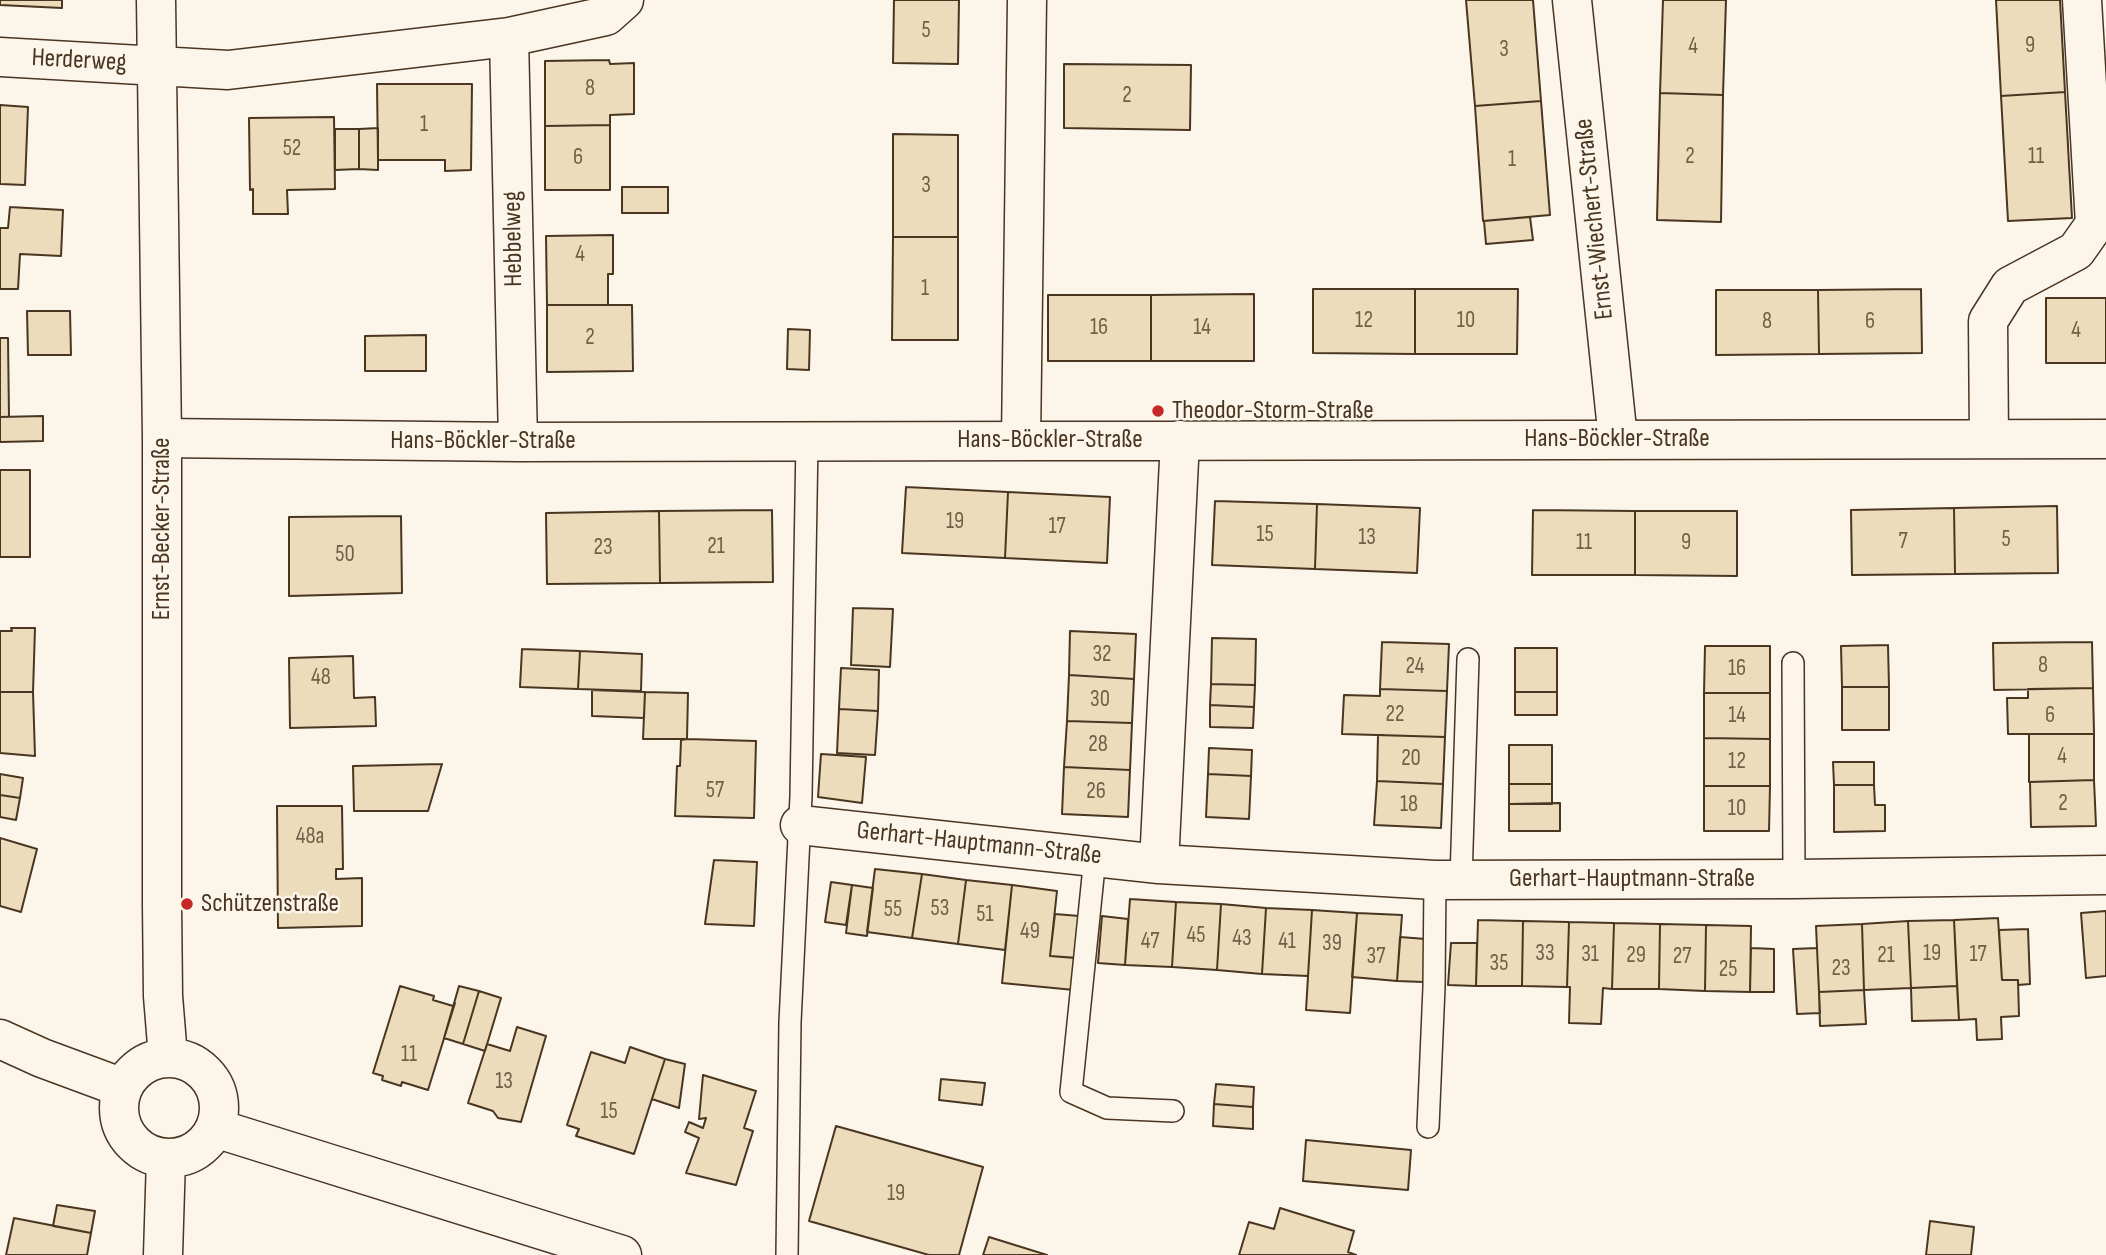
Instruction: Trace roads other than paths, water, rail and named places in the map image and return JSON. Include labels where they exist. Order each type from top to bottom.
[{"type":"street","name":"Ernst-Becker-Straße","points":[[156,0],[162,438],[163,996],[168,1057]]},
{"type":"street","points":[[157,65],[228,70],[509,37],[606,16],[624,0]]},
{"type":"street","points":[[1021,440],[1027,0]]},
{"type":"street","name":"Ernst-Wiechert-Straße","points":[[1572,0],[1618,439]]},
{"type":"street","points":[[1989,439],[1989,321],[2010,286],[2076,251],[2095,224],[2082,0]]},
{"type":"street","name":"Hebbelweg","points":[[509,37],[518,442]]},
{"type":"street","name":"Herderweg","points":[[0,57],[157,65]]},
{"type":"street","name":"Hans-Böckler-Straße","points":[[162,438],[518,442],[2106,439]]},
{"type":"street","points":[[1159,864],[1180,440]]},
{"type":"street","name":"Gerhart-Hauptmann-Straße","points":[[800,825],[1159,864],[1448,880],[2106,875]]},
{"type":"street","points":[[0,1038],[42,1058],[123,1088]]},
{"type":"street","points":[[168,1057],[184,1060],[199,1068],[211,1080],[218,1094],[220,1111],[215,1128],[207,1141],[181,1156],[166,1158],[150,1154],[136,1146],[126,1134],[120,1111],[123,1088],[130,1076],[141,1066],[168,1057]]},
{"type":"street","points":[[215,1128],[622,1255]]},
{"type":"street","points":[[163,1255],[166,1158]]},
{"type":"lane","points":[[787,1255],[790,1022],[800,825],[807,441]]},
{"type":"lane","points":[[1428,1127],[1434,987],[1448,880],[1468,659]]},
{"type":"lane","points":[[1793,663],[1794,879]]},
{"type":"lane","points":[[1095,857],[1072,1092],[1107,1108],[1173,1111]]},
{"type":"place","name":"Theodor-Storm-Straße","points":[[1158,411]]},
{"type":"place","name":"Schützenstraße","points":[[187,904]]}]
